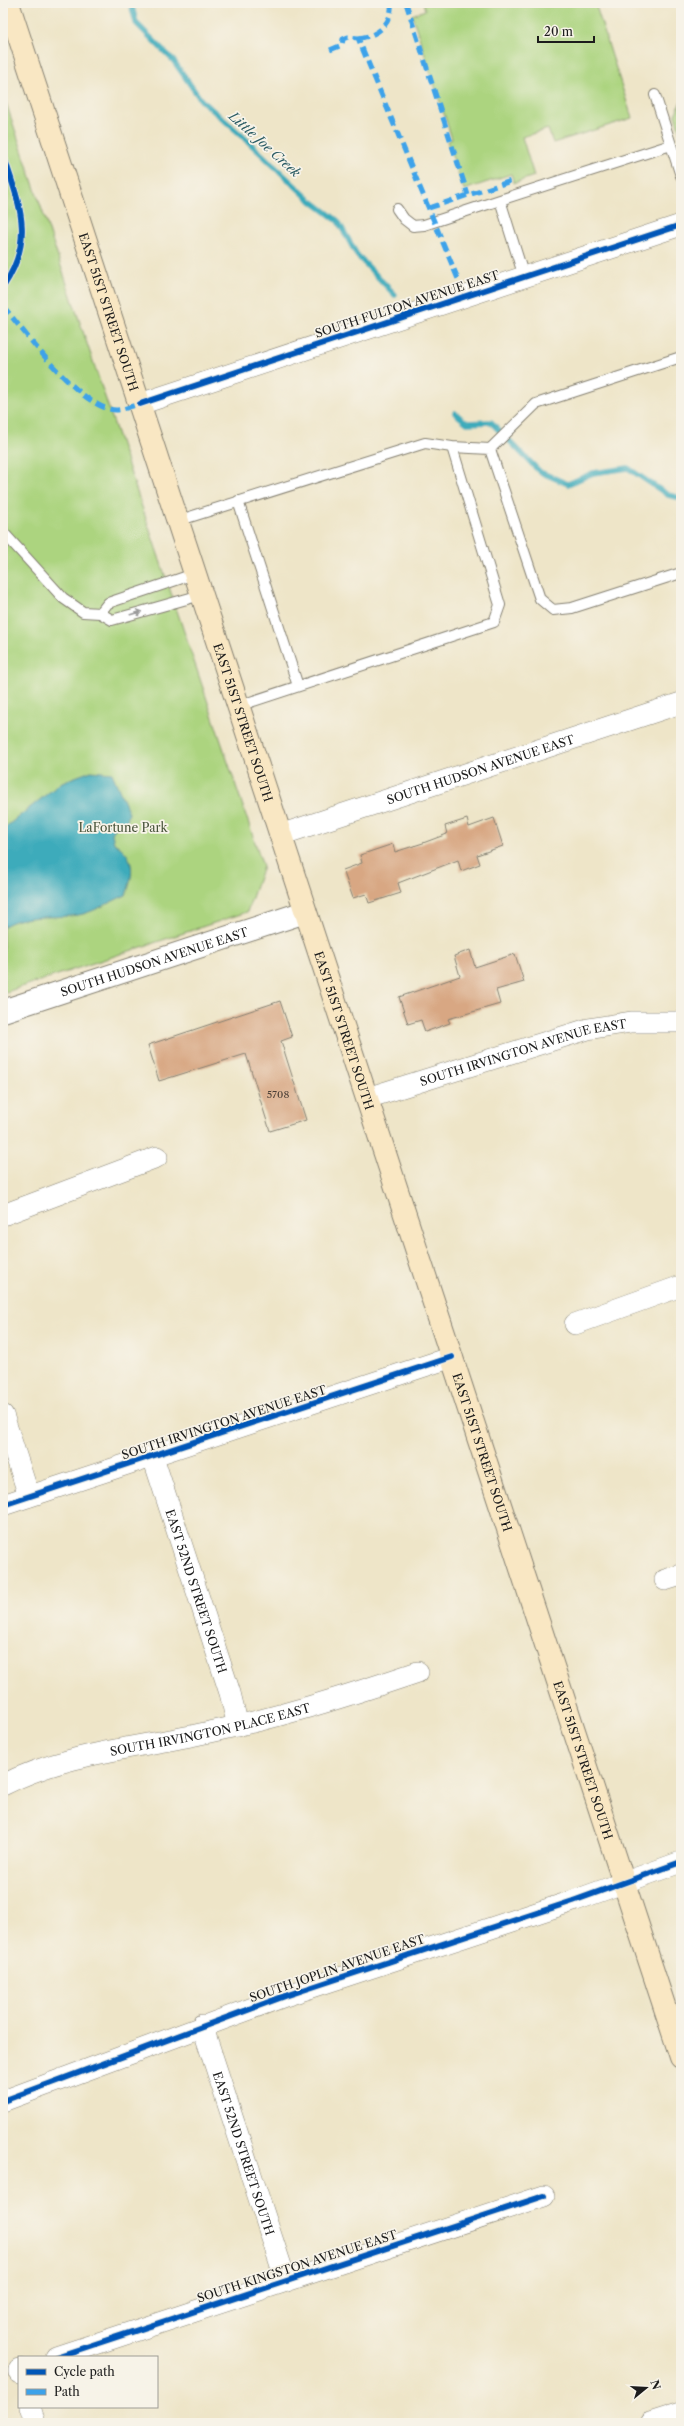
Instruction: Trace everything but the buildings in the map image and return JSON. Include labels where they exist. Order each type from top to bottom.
[{"type":"main road","name":"EAST 51ST STREET SOUTH","points":[[8,3],[681,2057]]},
{"type":"street","name":"SOUTH FULTON AVENUE EAST","points":[[140,404],[681,225]]},
{"type":"street","name":"SOUTH HUDSON AVENUE EAST","points":[[280,835],[681,703]]},
{"type":"street","name":"SOUTH HUDSON AVENUE EAST","points":[[3,1011],[305,912]]},
{"type":"street","name":"SOUTH IRVINGTON AVENUE EAST","points":[[367,1098],[588,1029],[631,1022],[681,1022]]},
{"type":"street","points":[[3,1215],[157,1157]]},
{"type":"street","points":[[575,1324],[681,1286]]},
{"type":"street","name":"SOUTH IRVINGTON AVENUE EAST","points":[[3,1505],[153,1457],[452,1357]]},
{"type":"street","points":[[3,1415],[30,1496]]},
{"type":"street","name":"EAST 52ND STREET SOUTH","points":[[153,1457],[230,1693],[238,1726]]},
{"type":"street","name":"SOUTH IRVINGTON PLACE EAST","points":[[3,1786],[67,1761],[238,1726],[334,1700],[418,1672]]},
{"type":"street","name":"SOUTH JOPLIN AVENUE EAST","points":[[3,2101],[202,2025],[681,1862]]},
{"type":"street","name":"EAST 52ND STREET SOUTH","points":[[202,2025],[286,2281]]},
{"type":"street","name":"SOUTH KINGSTON AVENUE EAST","points":[[59,2356],[544,2196]]},
{"type":"street","points":[[30,2408],[35,2423]]},
{"type":"street","points":[[650,2423],[681,2413]]},
{"type":"lane","points":[[654,94],[681,176]]},
{"type":"lane","points":[[397,209],[404,220],[413,226],[424,225],[671,144]]},
{"type":"lane","points":[[500,200],[524,277]]},
{"type":"lane","points":[[178,521],[238,501],[425,444],[490,449],[501,440],[536,404],[681,357]]},
{"type":"lane","points":[[238,706],[494,622],[500,605],[452,447]]},
{"type":"lane","points":[[490,449],[535,586],[540,599],[545,605],[553,610],[572,608],[681,573]]},
{"type":"lane","points":[[238,501],[298,686]]},
{"type":"lane","points":[[3,532],[63,598],[83,612],[100,614],[112,620],[201,595]]},
{"type":"lane","points":[[100,614],[108,603],[194,574]]},
{"type":"path","points":[[3,154],[21,213],[23,233],[20,254],[11,276],[3,287]]},
{"type":"green space","points":[[423,3],[595,3],[632,118],[553,143],[548,129],[522,137],[534,176],[514,183],[511,174],[464,190],[447,141],[452,139],[412,15],[425,10]]},
{"type":"green space","name":"LaFortune Park","points":[[3,94],[263,866],[247,912],[3,993]]},
{"type":"green space","points":[[681,101],[681,136],[675,115]]},
{"type":"water","points":[[91,771],[112,773],[129,813],[127,821],[118,825],[112,833],[114,843],[121,848],[130,860],[132,873],[126,895],[83,914],[21,919],[3,927],[3,829],[62,782]]},
{"type":"waterway","name":"Little Joe Creek","points":[[131,3],[136,23],[173,60],[201,100],[239,133],[309,199],[338,221],[357,255],[395,295]]},
{"type":"waterway","name":"Little Joe Creek","points":[[455,413],[467,423],[491,422],[540,472],[568,484],[593,473],[628,468],[668,495],[681,498]]},
{"type":"marked path","points":[[358,38],[371,35],[382,28],[389,17],[391,3]]},
{"type":"marked path","points":[[406,3],[468,195]]},
{"type":"marked path","points":[[330,50],[342,45],[343,39],[348,37],[358,38],[458,279]]},
{"type":"marked path","points":[[429,208],[514,180]]},
{"type":"marked path","points":[[3,306],[55,368],[87,397],[102,407],[116,410],[140,404]]},
{"type":"cycle path","points":[[3,154],[19,205],[22,237],[19,253],[13,269],[3,287]]},
{"type":"cycle path","points":[[140,404],[681,225]]},
{"type":"cycle path","points":[[3,1505],[452,1357]]},
{"type":"cycle path","points":[[3,2101],[285,1996],[573,1901],[681,1862]]},
{"type":"cycle path","points":[[59,2356],[544,2196]]}]
